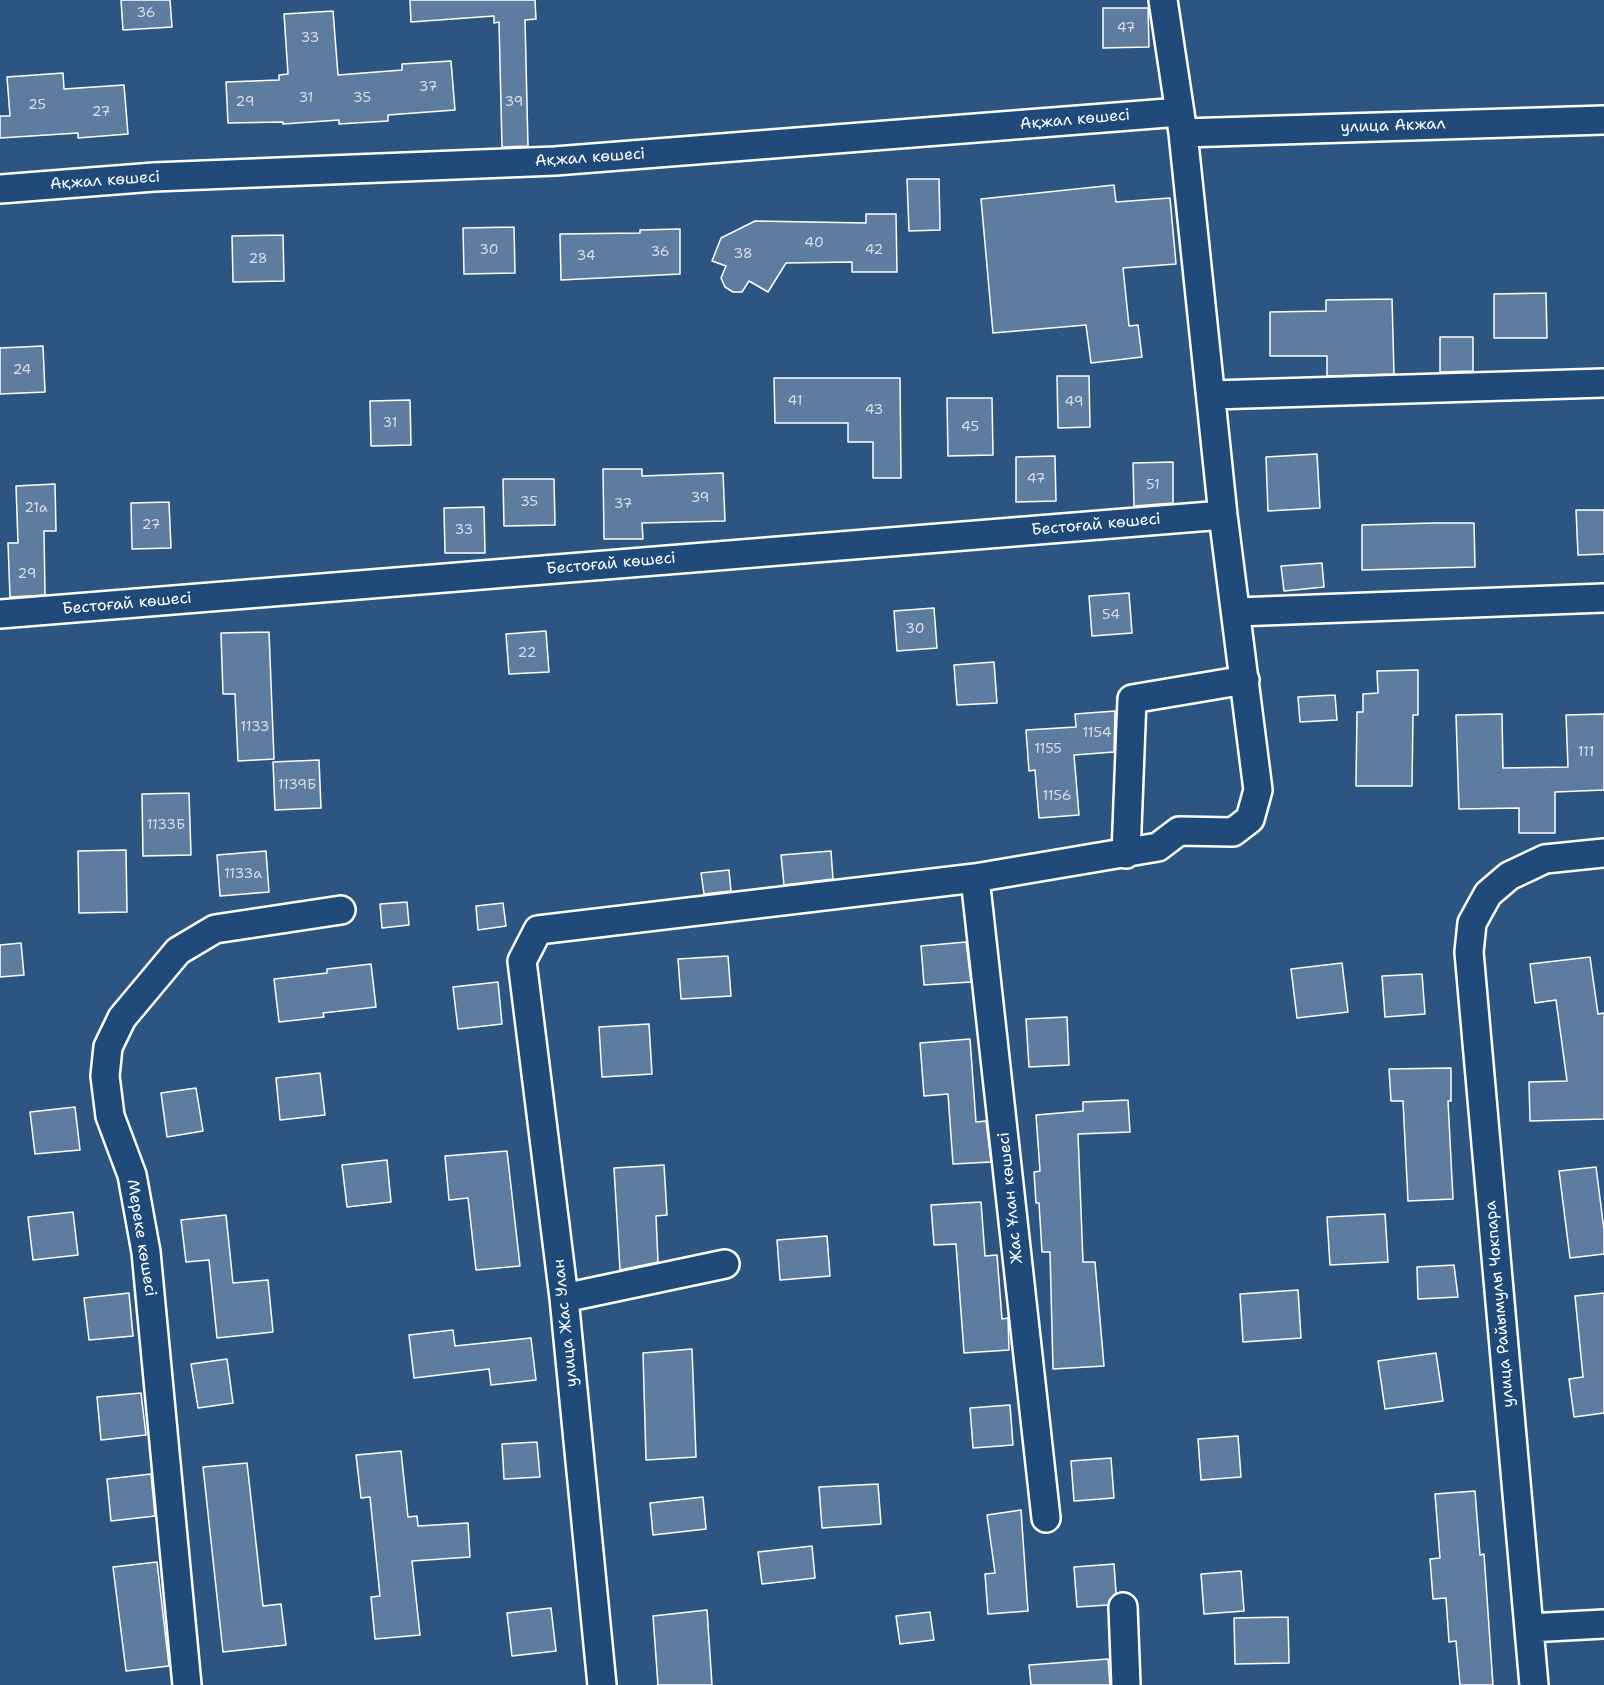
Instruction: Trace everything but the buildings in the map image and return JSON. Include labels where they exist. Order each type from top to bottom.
[{"type":"street","points":[[975,878],[1158,847],[1179,831],[1233,832],[1250,819],[1258,790],[1223,515],[1212,395],[1181,122],[1164,0]]},
{"type":"street","name":"улица Акжал","points":[[1181,122],[1604,120]]},
{"type":"street","name":"Ақжал көшесі","points":[[0,189],[154,177],[555,161],[1181,122]]},
{"type":"street","points":[[1212,395],[1604,383]]},
{"type":"street","name":"Бестоғай көшесі","points":[[0,614],[1223,515]]},
{"type":"street","points":[[1237,612],[1604,598]]},
{"type":"street","points":[[1126,854],[1132,699],[1245,680]]},
{"type":"street","name":"улица Райымулы Чокпара","points":[[1534,1685],[1470,963],[1472,924],[1488,894],[1509,876],[1545,858],[1604,853]]},
{"type":"street","name":"улица Жас Улан","points":[[602,1685],[564,1298],[522,961],[538,930],[975,878]]},
{"type":"street","name":"Жас Ұлан көшесі","points":[[975,878],[1046,1518]]},
{"type":"street","name":"Мереке көшесі","points":[[187,1685],[146,1252],[132,1174],[110,1116],[105,1076],[108,1047],[122,1018],[178,951],[214,929],[341,910]]},
{"type":"street","points":[[564,1298],[725,1264]]},
{"type":"street","points":[[1123,1607],[1126,1685]]},
{"type":"street","points":[[1528,1628],[1604,1624]]}]
